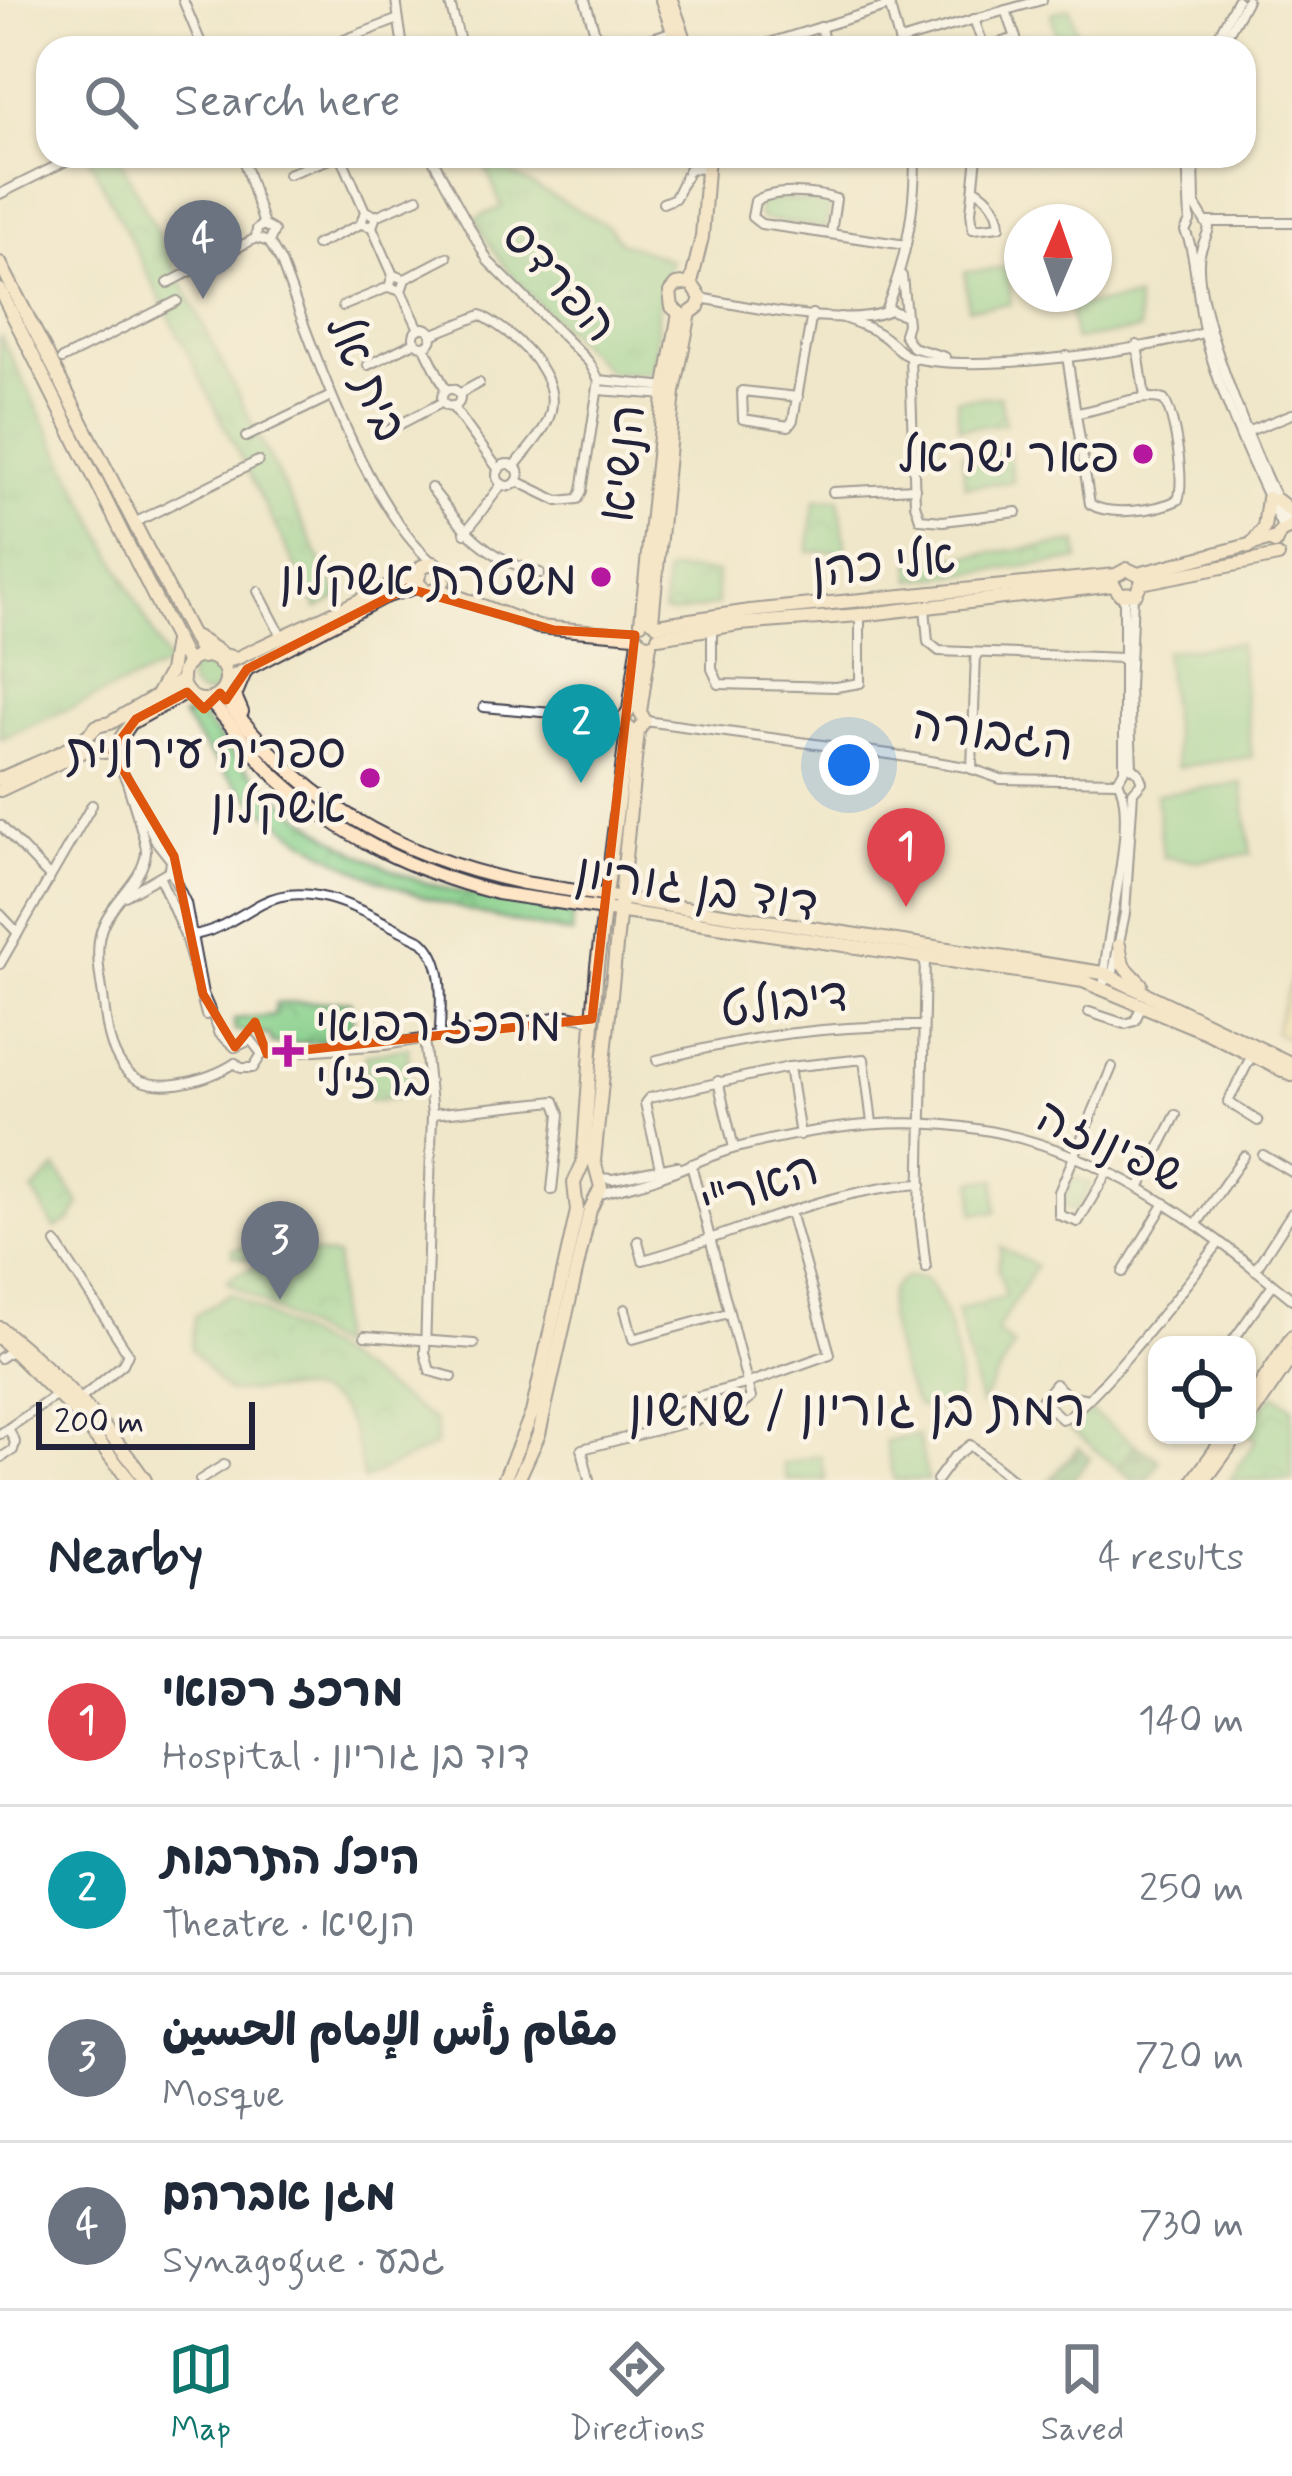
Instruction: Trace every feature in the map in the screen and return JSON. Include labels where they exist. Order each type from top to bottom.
[{"type":"street","points":[[183,0],[198,36]]},
{"type":"street","points":[[396,0],[400,36]]},
{"type":"street","points":[[449,0],[459,36]]},
{"type":"street","points":[[585,0],[596,36]]},
{"type":"street","points":[[666,0],[680,36]]},
{"type":"street","points":[[924,36],[1042,0]]},
{"type":"street","points":[[1221,36],[1237,0]]},
{"type":"street","points":[[1224,36],[1247,0]]},
{"type":"street","points":[[792,36],[888,3],[898,36]]},
{"type":"street","points":[[1006,10],[1015,36]]},
{"type":"street","points":[[974,19],[979,36]]},
{"type":"street","points":[[354,36],[396,20]]},
{"type":"street","points":[[821,27],[823,36]]},
{"type":"street","points":[[659,36],[678,30]]},
{"type":"street","points":[[0,194],[52,168]]},
{"type":"street","points":[[246,168],[264,225],[256,230],[256,238]]},
{"type":"street","points":[[288,174],[305,168]]},
{"type":"street","points":[[345,168],[364,212],[361,224]]},
{"type":"street","name":"הפרדס","points":[[438,168],[488,261],[589,362],[598,385]]},
{"type":"street","points":[[663,203],[675,198],[694,168]]},
{"type":"street","points":[[708,168],[702,237],[691,283],[701,298],[840,317],[895,310],[904,315]]},
{"type":"street","points":[[914,168],[903,262],[904,334],[914,355],[916,511],[929,522],[1017,512]]},
{"type":"street","points":[[974,188],[988,196],[1000,226],[974,229],[974,188],[975,168]]},
{"type":"street","points":[[1192,168],[1205,237],[1199,277],[1207,330],[1273,499],[1292,512]]},
{"type":"street","points":[[831,233],[836,199],[822,194],[768,195],[759,197],[754,206],[752,217],[761,224],[906,245]]},
{"type":"street","points":[[364,212],[376,216],[418,198]]},
{"type":"street","points":[[376,216],[372,227],[393,275],[389,287]]},
{"type":"street","points":[[1292,222],[1199,220],[1185,231],[1191,240],[1193,278],[1207,330],[1286,530],[1278,556],[1292,565]]},
{"type":"street","points":[[316,245],[361,224],[372,227]]},
{"type":"street","points":[[1191,240],[1236,224]]},
{"type":"street","name":"בית אל","points":[[264,225],[274,231],[269,242],[332,395],[410,536],[434,563]]},
{"type":"street","points":[[168,283],[256,238],[269,242]]},
{"type":"street","points":[[400,291],[405,279],[447,257]]},
{"type":"street","points":[[879,333],[903,262]]},
{"type":"street","points":[[0,263],[203,657],[242,663],[384,597],[434,563],[444,572],[441,585]]},
{"type":"street","points":[[393,275],[405,279]]},
{"type":"street","points":[[691,283],[681,283],[670,292],[670,302],[685,313],[698,308],[701,298]]},
{"type":"street","points":[[343,306],[389,287],[400,291],[418,329]]},
{"type":"street","points":[[0,290],[176,634],[188,664],[185,686],[196,699],[218,691],[242,663],[282,638],[418,576]]},
{"type":"street","points":[[62,359],[177,301]]},
{"type":"street","name":"הנשיא","points":[[609,932],[646,631],[668,391],[685,313]]},
{"type":"street","points":[[798,397],[742,391],[742,419],[789,426],[798,397],[812,314]]},
{"type":"street","points":[[368,365],[482,315],[520,343],[541,368],[553,399],[545,428],[514,467]]},
{"type":"street","points":[[840,317],[914,355],[988,362],[1067,356],[1207,330]]},
{"type":"street","points":[[418,329],[431,335]]},
{"type":"street","points":[[418,329],[414,334],[446,390],[447,404],[499,470],[502,484],[465,533]]},
{"type":"street","points":[[889,340],[904,334]]},
{"type":"street","points":[[1137,345],[1145,397]]},
{"type":"street","points":[[1067,356],[1090,504],[1109,511],[1165,505],[1182,494],[1172,416],[1164,400],[1145,397],[1078,413]]},
{"type":"street","points":[[446,390],[459,394],[479,383]]},
{"type":"street","points":[[517,481],[558,501],[578,499],[598,385],[668,391]]},
{"type":"street","points":[[386,432],[458,402],[459,394]]},
{"type":"street","points":[[246,437],[332,395]]},
{"type":"street","points":[[1249,431],[1292,414]]},
{"type":"street","points":[[134,523],[257,460]]},
{"type":"street","points":[[499,470],[504,465],[514,467]]},
{"type":"street","points":[[514,467],[517,481]]},
{"type":"street","points":[[502,484],[517,481]]},
{"type":"street","points":[[431,488],[465,533],[501,560],[541,573]]},
{"type":"street","points":[[833,492],[915,488]]},
{"type":"street","points":[[1248,548],[1264,528],[1273,499]]},
{"type":"street","name":"אלי כהן","points":[[646,631],[1128,585],[1248,548],[1286,530]]},
{"type":"street","name":"בית אל","points":[[410,536],[418,576]]},
{"type":"street","name":"אלי כהן","points":[[646,631],[750,611],[925,607],[1128,585],[1278,556]]},
{"type":"street","points":[[418,576],[426,591],[441,585],[546,622],[646,631]]},
{"type":"street","points":[[1128,585],[1123,658],[1128,769]]},
{"type":"street","points":[[1106,979],[1128,769],[1128,585]]},
{"type":"street","points":[[259,591],[282,638]]},
{"type":"street","points":[[925,607],[928,642],[939,651],[1123,658]]},
{"type":"street","points":[[712,628],[712,669],[719,684],[836,687],[860,683],[860,609]]},
{"type":"street","points":[[155,697],[173,664],[176,634]]},
{"type":"street","points":[[191,634],[242,663]]},
{"type":"street","points":[[972,769],[976,653]]},
{"type":"street","points":[[188,664],[203,657]]},
{"type":"street","points":[[218,691],[219,663]]},
{"type":"street","points":[[242,663],[236,696],[251,729]]},
{"type":"street","points":[[0,790],[93,740],[97,726],[185,686]]},
{"type":"street","points":[[112,751],[136,718],[185,686]]},
{"type":"street","name":"דוד בן גוריון","points":[[218,691],[303,782],[390,841],[473,873],[576,898]]},
{"type":"street","name":"דוד בן גוריון","points":[[218,691],[275,776],[367,846],[451,881],[613,903],[654,902],[1106,979],[1161,999],[1292,1064]]},
{"type":"street","name":"הגבורה","points":[[484,706],[634,720],[972,769],[1001,779],[1125,788]]},
{"type":"street","points":[[110,723],[120,735]]},
{"type":"street","points":[[93,740],[100,751],[112,751]]},
{"type":"street","points":[[0,779],[93,740]]},
{"type":"street","points":[[112,751],[171,860],[202,1008],[235,1047],[235,1063]]},
{"type":"street","points":[[1125,788],[1141,785],[1142,778],[1128,769]]},
{"type":"street","points":[[126,779],[146,853],[142,868],[114,904],[100,932],[99,946],[105,1014],[119,1063],[136,1079],[174,1084],[218,1073],[235,1063]]},
{"type":"street","points":[[1106,979],[1119,945],[1127,893],[1125,788]]},
{"type":"street","points":[[0,964],[92,805]]},
{"type":"street","points":[[0,825],[50,878]]},
{"type":"street","points":[[146,853],[161,849]]},
{"type":"street","points":[[142,868],[155,878],[190,935]]},
{"type":"street","points":[[114,904],[170,869]]},
{"type":"street","points":[[609,932],[576,898],[616,870],[627,886],[654,902]]},
{"type":"street","points":[[190,935],[227,924],[275,897],[329,898],[422,941],[432,951],[440,980],[440,1036]]},
{"type":"street","name":"דוד בן גוריון","points":[[613,903],[638,914],[925,958],[1106,979],[1142,1004],[1292,1075]]},
{"type":"street","points":[[0,914],[18,933]]},
{"type":"street","points":[[504,1480],[532,1413],[577,1211],[574,1183],[583,1163],[592,1019],[609,932],[638,914]]},
{"type":"street","points":[[518,1480],[539,1434],[596,1197],[594,1161],[609,932]]},
{"type":"street","points":[[1119,945],[1127,971],[1161,999]]},
{"type":"street","points":[[925,958],[921,1184],[926,1268]]},
{"type":"street","points":[[1089,1012],[1125,1024],[1135,1022],[1142,1004]]},
{"type":"street","points":[[262,1054],[316,1053],[567,1015],[592,1019],[605,1033]]},
{"type":"street","name":"דיבולט","points":[[657,1060],[745,1038],[811,1028],[923,1026]]},
{"type":"street","points":[[424,1038],[432,1114],[426,1364],[430,1371],[452,1377]]},
{"type":"street","points":[[235,1047],[251,1040],[262,1054]]},
{"type":"street","points":[[235,1063],[253,1068],[262,1054]]},
{"type":"street","points":[[1253,1054],[1228,1102],[1258,1121]]},
{"type":"street","points":[[660,1168],[645,1103],[649,1098],[718,1082],[789,1067],[864,1059],[872,1123]]},
{"type":"street","points":[[789,1067],[800,1135]]},
{"type":"street","points":[[1108,1171],[1078,1222],[1065,1220],[1056,1207],[1072,1157],[1112,1067]]},
{"type":"street","points":[[718,1082],[734,1148]]},
{"type":"street","points":[[432,1114],[555,1101],[560,1114],[552,1190]]},
{"type":"street","points":[[1139,1188],[1176,1115]]},
{"type":"street","name":"שפינוזה","points":[[691,1164],[734,1148],[872,1123],[921,1121],[999,1131],[1108,1171],[1139,1188],[1292,1299]]},
{"type":"street","points":[[1263,1155],[1292,1172]]},
{"type":"street","points":[[1196,1226],[1244,1156]]},
{"type":"street","points":[[579,1175],[613,1179],[691,1164]]},
{"type":"street","points":[[577,1195],[596,1197],[691,1164]]},
{"type":"street","points":[[589,1480],[582,1449],[735,1409],[752,1398],[691,1164]]},
{"type":"street","name":"האר\"י","points":[[638,1241],[643,1260],[710,1242],[853,1191],[921,1184]]},
{"type":"street","points":[[1123,1272],[1165,1203]]},
{"type":"street","points":[[654,1430],[651,1415],[657,1407],[746,1384],[830,1354],[790,1212]]},
{"type":"street","points":[[1255,1270],[1292,1213]]},
{"type":"street","points":[[56,1243],[128,1353],[123,1364],[78,1401]]},
{"type":"street","points":[[1089,1399],[1067,1395],[1055,1384],[1042,1400],[1063,1419],[1073,1416],[1089,1399],[1219,1243]]},
{"type":"street","points":[[1236,1336],[1273,1284]]},
{"type":"street","points":[[625,1309],[632,1339],[728,1313]]},
{"type":"street","points":[[0,1328],[78,1401],[127,1453],[145,1480]]},
{"type":"street","points":[[365,1336],[474,1344]]},
{"type":"street","points":[[1256,1391],[1292,1337]]},
{"type":"street","points":[[0,1339],[6,1354],[58,1394],[129,1480]]},
{"type":"street","points":[[1256,1409],[1292,1356]]},
{"type":"street","points":[[0,1457],[13,1450],[15,1442],[4,1432],[58,1394]]},
{"type":"street","points":[[1194,1480],[1220,1444]]},
{"type":"street","points":[[1205,1480],[1231,1444]]},
{"type":"street","points":[[937,1480],[952,1458],[970,1445],[1013,1480]]},
{"type":"street","points":[[200,1480],[224,1465]]},
{"type":"highlighted area","points":[[407,588],[554,630],[635,635],[592,1019],[267,1054],[255,1022],[235,1047],[203,994],[174,856],[112,751],[136,719],[187,692],[204,709],[220,693],[226,700],[247,669]]},
{"type":"green space","points":[[1070,8],[1078,36],[1057,36],[1051,13]]},
{"type":"green space","points":[[94,168],[125,168],[339,597],[317,609]]},
{"type":"green space","points":[[486,168],[501,168],[608,226],[620,242],[671,260],[659,304],[654,373],[610,373],[535,301],[502,262],[475,218],[502,207]]},
{"type":"green space","points":[[768,199],[830,202],[825,228],[761,219],[757,207]]},
{"type":"green space","points":[[1004,268],[1004,305],[968,308],[965,272]]},
{"type":"green space","points":[[1136,298],[1140,330],[1074,340],[1071,312],[1112,312],[1112,301]]},
{"type":"green space","points":[[0,335],[169,665],[0,739]]},
{"type":"green space","points":[[1000,396],[1005,424],[959,428],[957,399]]},
{"type":"green space","points":[[1008,449],[1013,482],[965,486],[962,454]]},
{"type":"green space","points":[[839,499],[846,551],[808,552],[815,500]]},
{"type":"green space","points":[[1077,542],[1079,560],[912,580],[910,563]]},
{"type":"green space","points":[[666,573],[717,573],[717,605],[663,612]]},
{"type":"green space","points":[[1239,643],[1252,757],[1177,767],[1164,651]]},
{"type":"green space","points":[[205,660],[217,665],[222,677],[217,689],[205,694],[193,689],[188,677],[193,665]]},
{"type":"green space","points":[[198,713],[264,784],[341,843],[438,887],[562,909],[573,915],[572,934],[456,907],[403,889],[304,840],[260,807],[219,766],[182,716]]},
{"type":"green space","points":[[1242,783],[1251,854],[1198,861],[1163,857],[1156,794]]},
{"type":"green space","points":[[350,1001],[354,1040],[273,1044],[269,1035],[235,1031],[234,1019],[274,1015],[276,1003]]},
{"type":"green space","points":[[408,1047],[409,1084],[403,1097],[369,1101],[365,1055]]},
{"type":"green space","points":[[56,1168],[80,1204],[71,1220],[55,1229],[33,1191]]},
{"type":"green space","points":[[1072,1177],[1090,1184],[1077,1212],[1060,1204]]},
{"type":"green space","points":[[973,1180],[996,1180],[996,1212],[974,1213]]},
{"type":"green space","points":[[278,1243],[283,1249],[337,1256],[337,1347],[227,1282],[260,1262],[232,1256],[232,1249]]},
{"type":"green space","points":[[1001,1247],[1036,1266],[997,1331],[1014,1346],[980,1405],[957,1310],[1006,1297],[998,1268]]},
{"type":"green space","points":[[907,1277],[923,1278],[931,1287],[952,1335],[958,1372],[956,1400],[939,1409],[919,1407],[913,1399],[893,1338],[889,1298],[895,1285]]},
{"type":"green space","points":[[230,1293],[324,1347],[435,1421],[436,1445],[363,1480],[348,1422],[323,1396],[283,1390],[227,1392],[191,1349],[195,1316]]},
{"type":"green space","points":[[1274,1394],[1292,1406],[1292,1480],[1230,1480],[1256,1444],[1256,1416]]},
{"type":"green space","points":[[1087,1409],[1134,1443],[1118,1468],[1070,1429]]},
{"type":"green space","points":[[918,1435],[928,1480],[894,1480],[885,1442]]},
{"type":"green space","points":[[1134,1443],[1160,1461],[1148,1480],[1132,1480],[1118,1468]]},
{"type":"green space","points":[[1078,1447],[1091,1458],[1072,1480],[1050,1480]]},
{"type":"green space","points":[[820,1455],[826,1480],[787,1480],[783,1464]]},
{"type":"sand","points":[[1292,977],[1292,1041],[1274,1032]]},
{"type":"place","name":"מגן אברהם","points":[[203,299]]},
{"type":"place","name":"פאר ישראל","points":[[1143,454]]},
{"type":"place","name":"משטרת אשקלון","points":[[601,577]]},
{"type":"place","name":"ספריה עירונית אשקלון","points":[[370,778]]},
{"type":"place","name":"היכל התרבות","points":[[581,783]]},
{"type":"place","name":"מרכז רפואי","points":[[906,907]]},
{"type":"place","name":"מרכז רפואי ברזילי","points":[[288,1051]]},
{"type":"place","name":"مقام رأس الإمام الحسين","points":[[280,1300]]},
{"type":"district","name":"רמת בן גוריון / שמשון","points":[[857,1407]]}]
